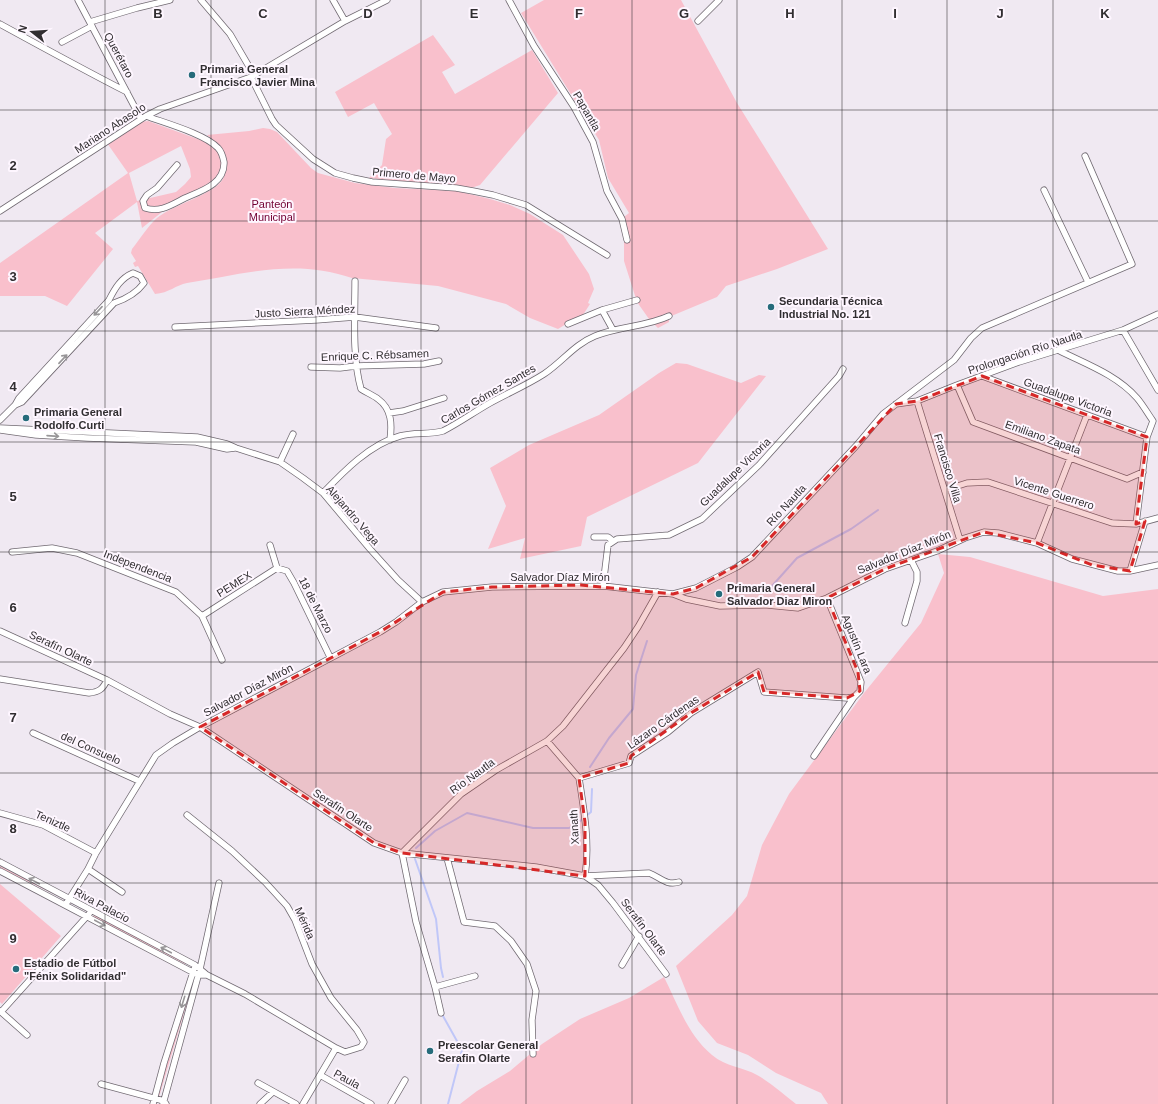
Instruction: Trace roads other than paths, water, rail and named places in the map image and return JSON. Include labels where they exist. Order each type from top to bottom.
[{"type":"street","name":"Querétaro","points":[[78,0],[127,92],[143,117]]},
{"type":"street","points":[[62,42],[91,24],[152,2],[170,0]]},
{"type":"street","name":"Primero de Mayo","points":[[201,0],[204,6],[230,34],[276,125],[313,159],[335,173],[372,182],[456,188],[493,195],[526,205],[607,255]]},
{"type":"street","points":[[333,0],[345,22]]},
{"type":"street","name":"Mariano Abasolo","points":[[0,211],[143,117],[160,109],[252,76],[386,0]]},
{"type":"street","name":"Papantla","points":[[509,0],[534,46],[574,107],[593,142],[607,191],[622,219],[627,240]]},
{"type":"street","points":[[698,21],[719,0]]},
{"type":"street","points":[[0,24],[50,50],[77,67],[127,92]]},
{"type":"street","points":[[143,117],[203,137],[220,149],[224,157],[224,168],[219,179],[204,190],[162,209],[152,211],[145,208],[143,200],[146,195],[157,188],[177,165]]},
{"type":"street","name":"Río Nautla","points":[[673,594],[696,588],[737,567],[752,557],[856,446],[883,414],[954,360],[971,338],[982,328],[1132,264],[1085,156]]},
{"type":"street","points":[[1044,190],[1088,282]]},
{"type":"street","points":[[0,420],[15,405],[19,398],[112,301],[116,286],[126,276],[133,273],[140,276],[144,283],[140,288],[128,298],[112,301]]},
{"type":"street","points":[[355,281],[356,366],[361,390],[378,399],[386,406],[389,413],[391,427],[390,440]]},
{"type":"street","points":[[568,324],[602,310],[637,300]]},
{"type":"street","points":[[602,310],[613,330]]},
{"type":"street","name":"Prolongación Río Nautla","points":[[896,404],[917,401],[1019,362],[1123,330],[1158,314]]},
{"type":"street","name":"Justo Sierra Méndez","points":[[175,327],[308,321],[355,316],[436,328]]},
{"type":"street","name":"Carlos Gómez Santes","points":[[323,493],[345,470],[366,453],[390,440],[400,436],[434,434],[443,431],[490,403],[544,374],[585,341],[613,330],[640,325],[669,316]]},
{"type":"street","points":[[1123,330],[1158,390]]},
{"type":"street","points":[[1060,350],[1123,385],[1137,398],[1153,421],[1147,437],[1136,524]]},
{"type":"street","name":"Enrique C. Rébsamen","points":[[311,367],[340,368],[356,366],[424,364],[440,361]]},
{"type":"street","name":"Guadalupe Victoria","points":[[613,541],[617,539],[669,535],[702,519],[760,465],[839,376],[843,369]]},
{"type":"street","name":"Guadalupe Victoria","points":[[982,376],[1147,437]]},
{"type":"street","name":"Emiliano Zapata","points":[[957,385],[973,422],[1127,479],[1143,472]]},
{"type":"street","points":[[389,413],[403,411],[444,398]]},
{"type":"street","name":"Francisco Villa","points":[[917,401],[960,540]]},
{"type":"street","points":[[1038,543],[1087,415]]},
{"type":"street","name":"Alejandro Vega","points":[[0,429],[87,435],[196,439],[227,444],[280,462],[323,493],[379,560],[422,602]]},
{"type":"street","points":[[280,462],[293,434]]},
{"type":"street","name":"Vicente Guerrero","points":[[944,490],[967,483],[988,482],[1112,523],[1136,524],[1158,518]]},
{"type":"street","points":[[1130,571],[1145,521]]},
{"type":"street","name":"Salvador Díaz Mirón","points":[[67,902],[156,755],[200,727],[330,657],[380,632],[422,602],[442,592],[492,587],[581,585],[673,594],[686,599],[720,606],[767,605],[798,608],[827,598],[885,569],[984,532],[998,533],[1038,543],[1072,559],[1118,571],[1130,571],[1158,565]]},
{"type":"street","points":[[594,537],[608,537],[613,541],[608,545],[603,586]]},
{"type":"street","points":[[270,545],[277,568]]},
{"type":"street","name":"Independencia","points":[[12,552],[52,548],[77,553],[176,592],[202,616],[222,660]]},
{"type":"street","points":[[905,623],[917,581],[917,572],[911,560]]},
{"type":"street","name":"PEMEX","points":[[202,616],[277,568]]},
{"type":"street","name":"18 de Marzo","points":[[277,568],[287,571],[294,582],[330,657]]},
{"type":"street","name":"Río Nautla","points":[[402,853],[461,794],[496,770],[547,741],[563,726],[624,648],[638,628],[658,592]]},
{"type":"street","name":"Agustín Lara","points":[[814,756],[854,697],[860,691],[861,682],[827,598]]},
{"type":"street","name":"Serafín Olarte","points":[[0,631],[107,680],[170,714],[200,727],[374,843],[402,853],[536,867],[584,876],[598,885],[639,936],[666,974]]},
{"type":"street","name":"Lázaro Cárdenas","points":[[579,778],[630,763],[631,756],[668,732],[691,713],[758,672],[764,692],[847,698],[854,697]]},
{"type":"street","points":[[0,679],[90,693],[98,692],[107,680]]},
{"type":"street","name":"del Consuelo","points":[[34,733],[139,781]]},
{"type":"street","points":[[547,741],[579,778]]},
{"type":"street","name":"Xanath","points":[[579,778],[585,813],[586,867],[584,876]]},
{"type":"street","name":"Teniztle","points":[[0,813],[43,825],[96,853]]},
{"type":"street","name":"Mérida","points":[[187,815],[232,851],[265,882],[287,906],[295,920],[312,964],[331,998],[357,1030],[364,1042],[361,1047],[345,1052]]},
{"type":"street","points":[[402,853],[416,922],[435,986],[441,1013]]},
{"type":"street","points":[[447,858],[464,922],[495,926],[511,941],[527,964],[536,991],[532,1020],[533,1054]]},
{"type":"street","name":"Riva Palacio","points":[[0,862],[67,902],[87,916],[196,973],[207,975]]},
{"type":"street","points":[[88,869],[122,892]]},
{"type":"street","name":"Riva Palacio","points":[[0,871],[67,902],[92,910],[197,967],[207,975],[251,997],[345,1052]]},
{"type":"street","points":[[584,876],[648,873],[672,884],[679,882]]},
{"type":"street","points":[[101,1084],[164,1103],[219,883]]},
{"type":"street","points":[[27,1035],[0,1012],[92,910]]},
{"type":"street","points":[[622,965],[639,936]]},
{"type":"street","points":[[154,1101],[168,1052],[196,973]]},
{"type":"street","points":[[435,986],[475,976]]},
{"type":"street","name":"Paula","points":[[336,1048],[320,1075],[371,1104]]},
{"type":"street","points":[[168,1052],[177,1054]]},
{"type":"street","points":[[303,1104],[320,1075]]},
{"type":"street","points":[[391,1104],[405,1080]]},
{"type":"street","points":[[258,1083],[296,1104]]},
{"type":"street","points":[[260,1104],[273,1092]]},
{"type":"waterway","points":[[749,593],[772,586],[797,558],[851,529],[878,510]]},
{"type":"waterway","points":[[590,767],[609,738],[633,709],[636,675],[647,641]]},
{"type":"waterway","points":[[416,848],[435,831],[467,813],[533,828],[569,828],[591,812],[592,789]]},
{"type":"waterway","points":[[415,859],[436,919],[443,977]]},
{"type":"waterway","points":[[443,1016],[462,1050],[448,1104]]},
{"type":"place","name":"Primaria General Francisco Javier Mina","points":[[192,75]]},
{"type":"place","name":"Secundaria Técnica Industrial No. 121","points":[[771,307]]},
{"type":"place","name":"Primaria General Rodolfo Curti","points":[[26,418]]},
{"type":"place","name":"Primaria General Salvador Diaz Miron","points":[[719,594]]},
{"type":"place","name":"Estadio de Fútbol \"Fénix Solidaridad\"","points":[[16,969]]},
{"type":"place","name":"Preescolar General Serafin Olarte","points":[[430,1051]]},
{"type":"park label","name":"Panteón Municipal","points":[[272,210]]}]
